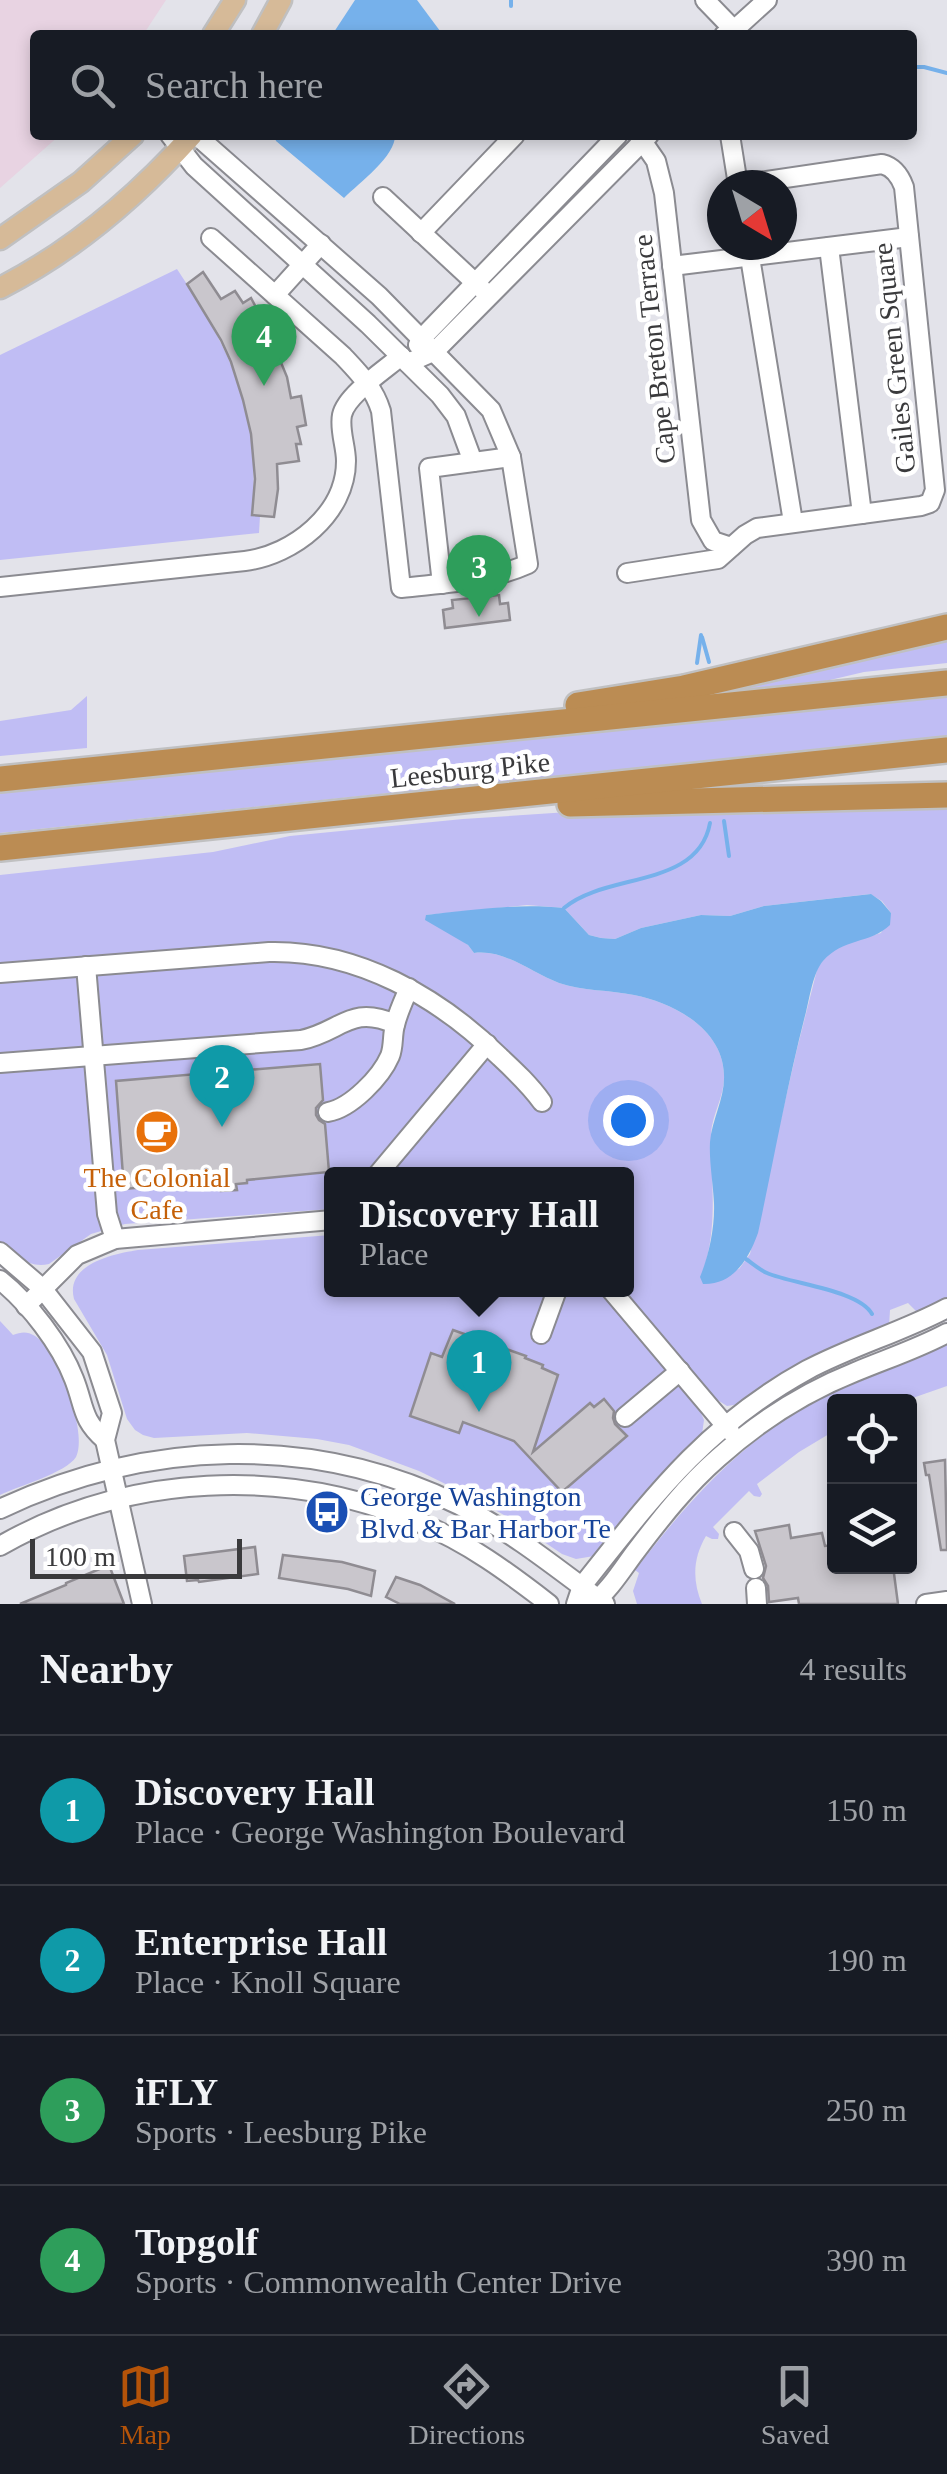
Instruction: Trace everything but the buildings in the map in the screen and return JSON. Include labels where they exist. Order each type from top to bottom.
[{"type":"highway","points":[[287,750],[684,688],[947,627]]},
{"type":"highway","name":"Leesburg Pike","points":[[0,779],[947,683]]},
{"type":"highway","name":"Leesburg Pike","points":[[0,848],[947,750]]},
{"type":"highway","points":[[316,816],[513,806],[947,795]]},
{"type":"main road","points":[[216,30],[235,0]]},
{"type":"main road","points":[[265,30],[282,0]]},
{"type":"main road","points":[[0,238],[81,182],[127,140]]},
{"type":"main road","points":[[0,288],[60,252],[100,222],[183,140]]},
{"type":"street","points":[[705,0],[728,30]]},
{"type":"street","points":[[733,30],[767,0]]},
{"type":"street","points":[[184,140],[194,166],[440,394],[456,416],[473,462]]},
{"type":"street","points":[[185,140],[321,244],[428,344],[491,410],[512,457],[528,564],[506,574],[401,588],[381,410],[376,396],[344,356],[211,238]]},
{"type":"street","points":[[421,232],[510,140]]},
{"type":"street","points":[[483,289],[614,140]]},
{"type":"street","points":[[0,587],[255,560],[280,553],[301,540],[329,511],[341,489],[346,463],[342,415],[348,402],[428,344],[640,140]]},
{"type":"street","name":"Cape Breton Terrace","points":[[645,140],[660,177],[701,520],[714,541],[730,547]]},
{"type":"street","points":[[731,140],[736,170]]},
{"type":"street","name":"Gailes Green Square","points":[[627,573],[718,559],[757,528],[930,503],[935,490],[904,187],[882,164],[797,176]]},
{"type":"street","points":[[384,197],[483,289]]},
{"type":"street","points":[[797,249],[909,237]]},
{"type":"street","points":[[275,295],[321,244]]},
{"type":"street","points":[[829,247],[862,514]]},
{"type":"street","points":[[672,266],[707,259]]},
{"type":"street","points":[[750,260],[793,522]]},
{"type":"street","points":[[442,584],[429,468],[512,457]]},
{"type":"street","points":[[0,973],[280,952],[324,958],[360,967],[439,1006],[487,1044],[542,1102]]},
{"type":"street","points":[[86,966],[108,1214],[116,1238]]},
{"type":"street","points":[[328,1112],[352,1102],[383,1067],[409,988]]},
{"type":"street","points":[[0,1063],[306,1039],[355,1016],[377,1017],[395,1024]]},
{"type":"street","points":[[384,1167],[487,1044]]},
{"type":"street","points":[[26,1306],[77,1255],[116,1238],[324,1221]]},
{"type":"street","points":[[0,1252],[42,1288],[92,1352],[112,1413],[105,1440],[142,1604]]},
{"type":"street","points":[[0,1280],[59,1347],[90,1426],[105,1440]]},
{"type":"street","points":[[541,1334],[554,1297]]},
{"type":"street","points":[[617,1297],[738,1441]]},
{"type":"street","points":[[579,1595],[657,1491],[725,1424],[805,1372],[947,1308]]},
{"type":"street","points":[[0,1508],[59,1483],[153,1460],[217,1454],[282,1456],[345,1466],[407,1484],[463,1507],[545,1559],[579,1595],[598,1602],[670,1507],[738,1441],[823,1387],[947,1333]]},
{"type":"street","points":[[625,1418],[680,1370]]},
{"type":"street","points":[[0,1546],[53,1520],[118,1499],[166,1489],[236,1485],[293,1488],[334,1494],[423,1524],[491,1562],[549,1604]]},
{"type":"street","points":[[734,1532],[748,1551],[756,1587]]},
{"type":"street","points":[[926,1604],[947,1601]]},
{"type":"shaded area","points":[[0,0],[166,0],[146,30],[30,30],[30,140],[54,140],[0,188]]},
{"type":"shaded area","points":[[355,0],[417,0],[439,30],[335,30]]},
{"type":"shaded area","points":[[394,140],[390,152],[344,198],[276,141]]},
{"type":"shaded area","points":[[177,269],[213,328],[238,385],[252,445],[252,515],[260,516],[259,533],[0,560],[0,355]]},
{"type":"shaded area","points":[[947,638],[947,663],[670,701]]},
{"type":"shaded area","points":[[87,696],[87,748],[0,756],[0,721],[71,710]]},
{"type":"shaded area","points":[[947,696],[947,736],[0,833],[0,793]]},
{"type":"shaded area","points":[[947,804],[947,1301],[918,1313],[908,1303],[890,1310],[889,1326],[740,1404],[727,1406],[716,1399],[627,1297],[634,1297],[634,1167],[324,1167],[324,1210],[125,1224],[91,1234],[42,1265],[23,1260],[0,1243],[0,875],[213,852],[290,836],[614,809]],"holes":[[[870,894],[891,913],[881,933],[843,944],[818,966],[750,1254],[739,1269],[701,1277],[712,1224],[711,1134],[724,1075],[715,1044],[706,1032],[665,1004],[625,993],[568,986],[507,958],[474,953],[426,915],[527,905],[564,908],[589,935],[615,939],[641,928],[701,915],[730,916],[764,906]]]},
{"type":"shaded area","points":[[871,894],[891,913],[890,925],[831,954],[817,972],[758,1233],[745,1260],[732,1275],[703,1284],[700,1277],[711,1241],[714,1212],[710,1142],[724,1075],[715,1044],[706,1032],[665,1004],[625,993],[568,986],[507,958],[474,953],[468,945],[425,920],[426,915],[495,908],[564,908],[589,935],[615,939],[641,928],[701,915],[730,916],[764,906]]},
{"type":"shaded area","points":[[324,1236],[324,1297],[605,1297],[701,1413],[702,1434],[660,1477],[605,1546],[594,1556],[576,1559],[470,1496],[419,1471],[349,1445],[247,1433],[154,1438],[143,1435],[127,1419],[107,1355],[74,1299],[73,1287],[77,1277],[93,1263],[138,1250]]},
{"type":"shaded area","points":[[0,1321],[13,1335],[24,1332],[35,1336],[53,1357],[75,1412],[79,1446],[71,1463],[0,1495]]},
{"type":"shaded area","points":[[947,1345],[947,1386],[917,1396],[832,1394]]},
{"type":"shaded area","points":[[827,1396],[827,1435],[757,1484],[760,1497],[749,1491],[713,1527],[718,1539],[706,1536],[696,1561],[695,1578],[702,1604],[637,1604],[633,1591],[639,1573],[635,1570],[677,1518],[721,1471],[797,1412]]},
{"type":"waterway","points":[[511,0],[511,6]]},
{"type":"waterway","points":[[917,67],[947,73]]},
{"type":"waterway","points":[[697,663],[701,635]]},
{"type":"waterway","points":[[702,637],[709,662]]},
{"type":"waterway","points":[[724,821],[729,856]]},
{"type":"waterway","points":[[564,908],[582,897],[648,877],[688,859],[702,844],[710,823]]},
{"type":"waterway","points":[[746,1259],[767,1273],[854,1299],[872,1314]]},
{"type":"place","name":"Topgolf","points":[[264,386]]},
{"type":"place","name":"iFLY","points":[[479,617]]},
{"type":"place","name":"Enterprise Hall","points":[[222,1127]]},
{"type":"place","name":"The Colonial Cafe","points":[[157,1132]]},
{"type":"place","name":"Discovery Hall","points":[[479,1412]]},
{"type":"place","name":"George Washington Blvd & Bar Harbor Te","points":[[327,1512]]}]
